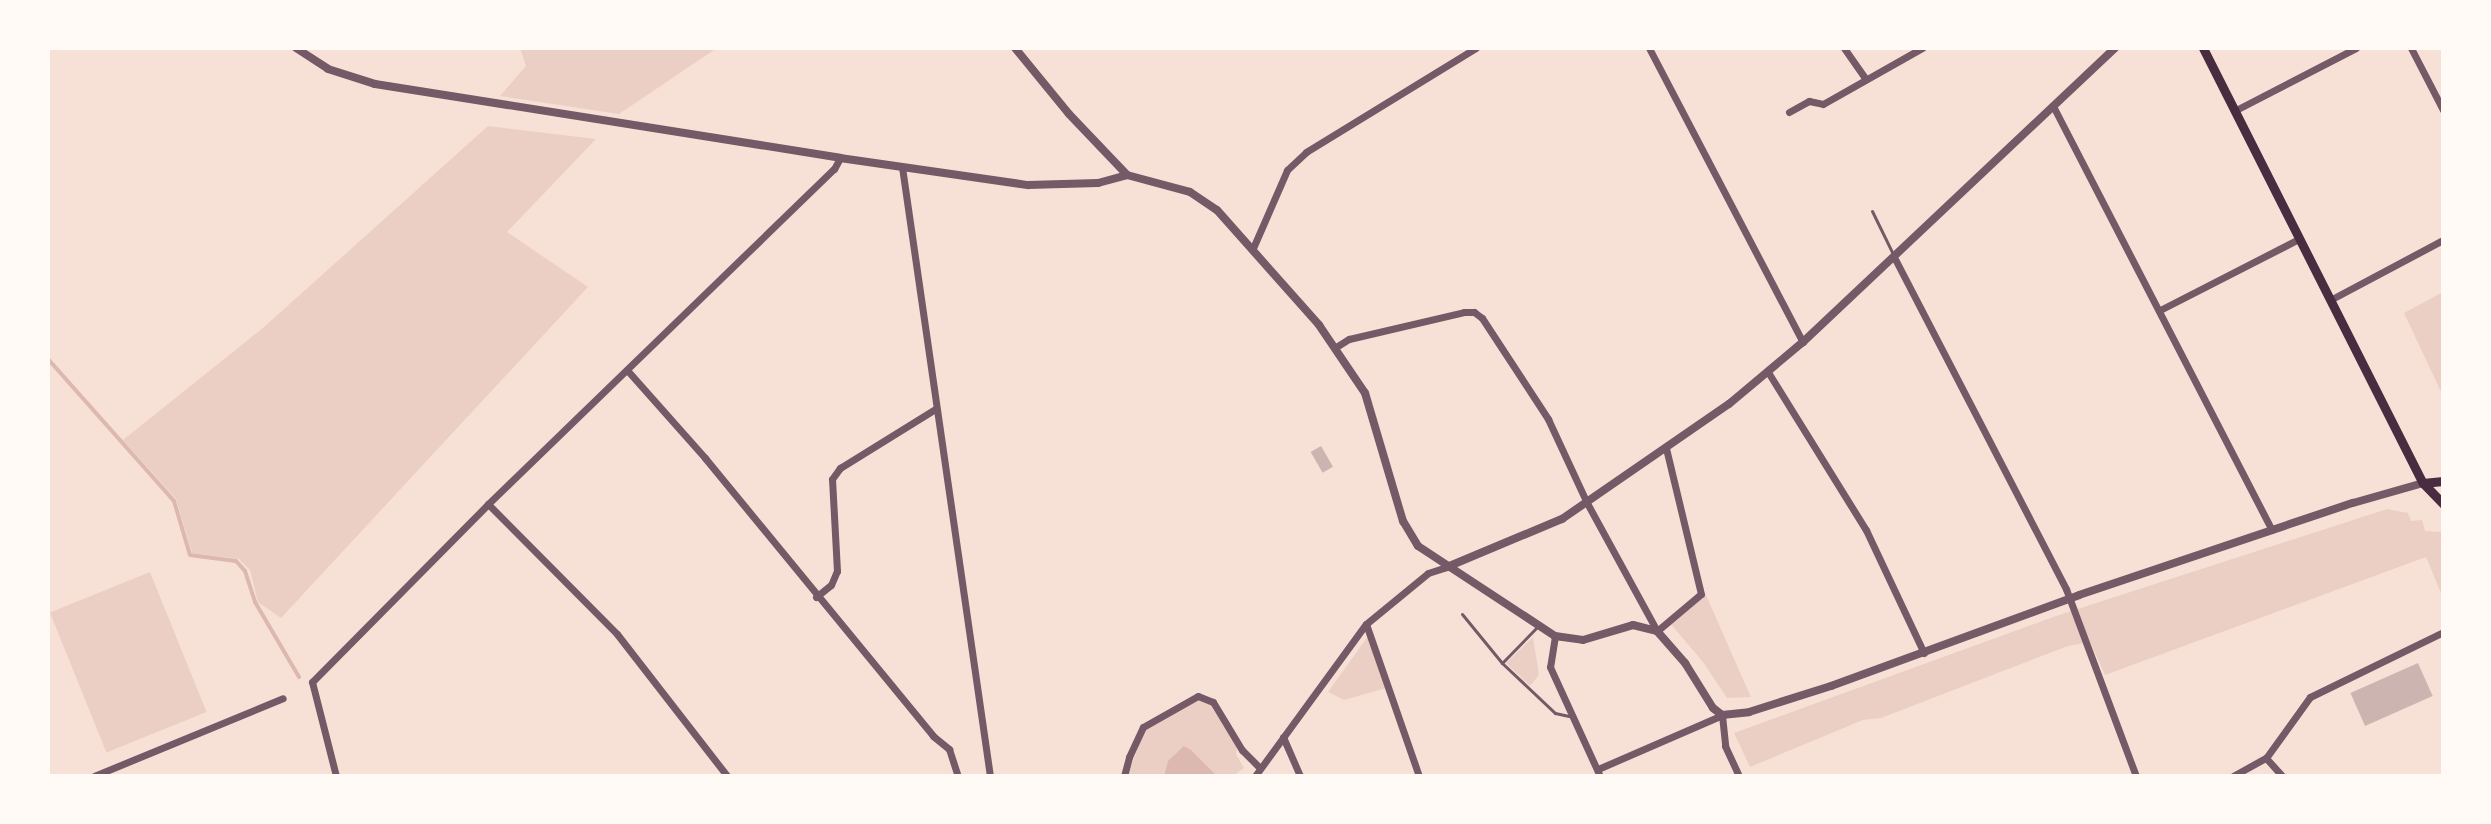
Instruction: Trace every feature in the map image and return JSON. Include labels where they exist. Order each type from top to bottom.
[{"type":"main road","points":[[2203,48],[2423,483],[2443,504]]},
{"type":"main road","points":[[2423,483],[2443,481]]},
{"type":"street","points":[[296,48],[328,69],[375,84],[840,158],[1037,186],[1113,182],[1127,175]]},
{"type":"street","points":[[1015,48],[1069,114],[1127,175],[1179,188],[1204,200],[1253,248],[1336,347],[1371,408],[1407,530],[1419,547],[1555,636],[1583,640],[1633,625],[1657,631]]},
{"type":"street","points":[[1253,248],[1287,170],[1350,123],[1476,48]]},
{"type":"street","points":[[1649,48],[1803,342]]},
{"type":"street","points":[[1844,48],[1866,79]]},
{"type":"street","points":[[1789,112],[1809,101],[1823,104],[1922,48]]},
{"type":"street","points":[[1124,776],[1143,727],[1198,696],[1213,702],[1258,772],[1366,624],[1428,573],[1547,527],[1587,503],[1768,372],[2115,48]]},
{"type":"street","points":[[2234,111],[2356,48]]},
{"type":"street","points":[[2411,48],[2443,110]]},
{"type":"street","points":[[2053,106],[2272,530]]},
{"type":"street","points":[[336,776],[312,682],[488,504],[834,169],[840,158]]},
{"type":"street","points":[[902,167],[990,776],[983,776]]},
{"type":"street","points":[[2160,310],[2299,239]]},
{"type":"street","points":[[2330,300],[2443,240]]},
{"type":"street","points":[[1894,257],[2069,598],[2136,776]]},
{"type":"street","points":[[1336,347],[1349,339],[1474,312],[1482,318],[1548,419],[1587,503],[1657,631],[1685,663],[1713,708],[1722,715],[1725,746],[1739,776]]},
{"type":"street","points":[[627,370],[705,458],[933,736],[949,749],[958,776]]},
{"type":"street","points":[[1768,372],[1866,530],[1924,653]]},
{"type":"street","points":[[816,597],[831,585],[837,571],[832,479],[840,468],[935,409]]},
{"type":"street","points":[[1657,631],[1701,594],[1666,448]]},
{"type":"street","points":[[1555,636],[1550,667],[1599,772],[1722,715],[1755,710],[1924,653],[2069,598],[2423,483]]},
{"type":"street","points":[[488,504],[617,634],[727,776]]},
{"type":"street","points":[[1366,624],[1419,776]]},
{"type":"street","points":[[2233,776],[2266,758],[2310,697],[2443,632]]},
{"type":"street","points":[[94,776],[283,698]]},
{"type":"street","points":[[1283,737],[1300,776]]},
{"type":"street","points":[[2266,758],[2282,776]]},
{"type":"lane","points":[[1872,211],[1894,257]]},
{"type":"lane","points":[[1462,614],[1502,663],[1555,713],[1573,717]]},
{"type":"lane","points":[[1502,663],[1539,626]]},
{"type":"shaded area","points":[[520,48],[717,48],[619,114],[500,96],[526,66]]},
{"type":"shaded area","points":[[488,126],[596,139],[507,232],[588,287],[281,618],[258,602],[250,570],[239,559],[192,553],[176,499],[123,440],[264,327]]},
{"type":"shaded area","points":[[2443,292],[2443,396],[2404,313]]},
{"type":"shaded area","points":[[2387,509],[2408,513],[2411,521],[2422,520],[2425,531],[2443,532],[2443,598],[2426,557],[2105,675],[2090,642],[2068,646],[1881,718],[1863,720],[1750,767],[1734,733],[2059,615]]},
{"type":"shaded area","points":[[150,572],[207,712],[106,752],[50,612]]},
{"type":"shaded area","points":[[1705,593],[1751,697],[1727,698],[1703,662],[1669,622]]},
{"type":"shaded area","points":[[1371,632],[1386,688],[1344,700],[1328,692]]},
{"type":"shaded area","points":[[1533,637],[1539,675],[1530,686],[1506,663]]},
{"type":"shaded area","points":[[1196,699],[1210,704],[1237,747],[1236,754],[1244,768],[1233,776],[1217,776],[1196,756],[1168,761],[1164,776],[1127,776],[1145,730]]},
{"type":"shaded area","points":[[1184,746],[1217,776],[1164,776],[1168,761]]},
{"type":"building","points":[[1321,446],[1333,467],[1323,473],[1311,452]]},
{"type":"building","points":[[2418,663],[2433,696],[2365,726],[2350,693]]},
{"type":"waterway","points":[[48,359],[174,501],[190,555],[236,561],[245,571],[255,602],[299,677]]}]
